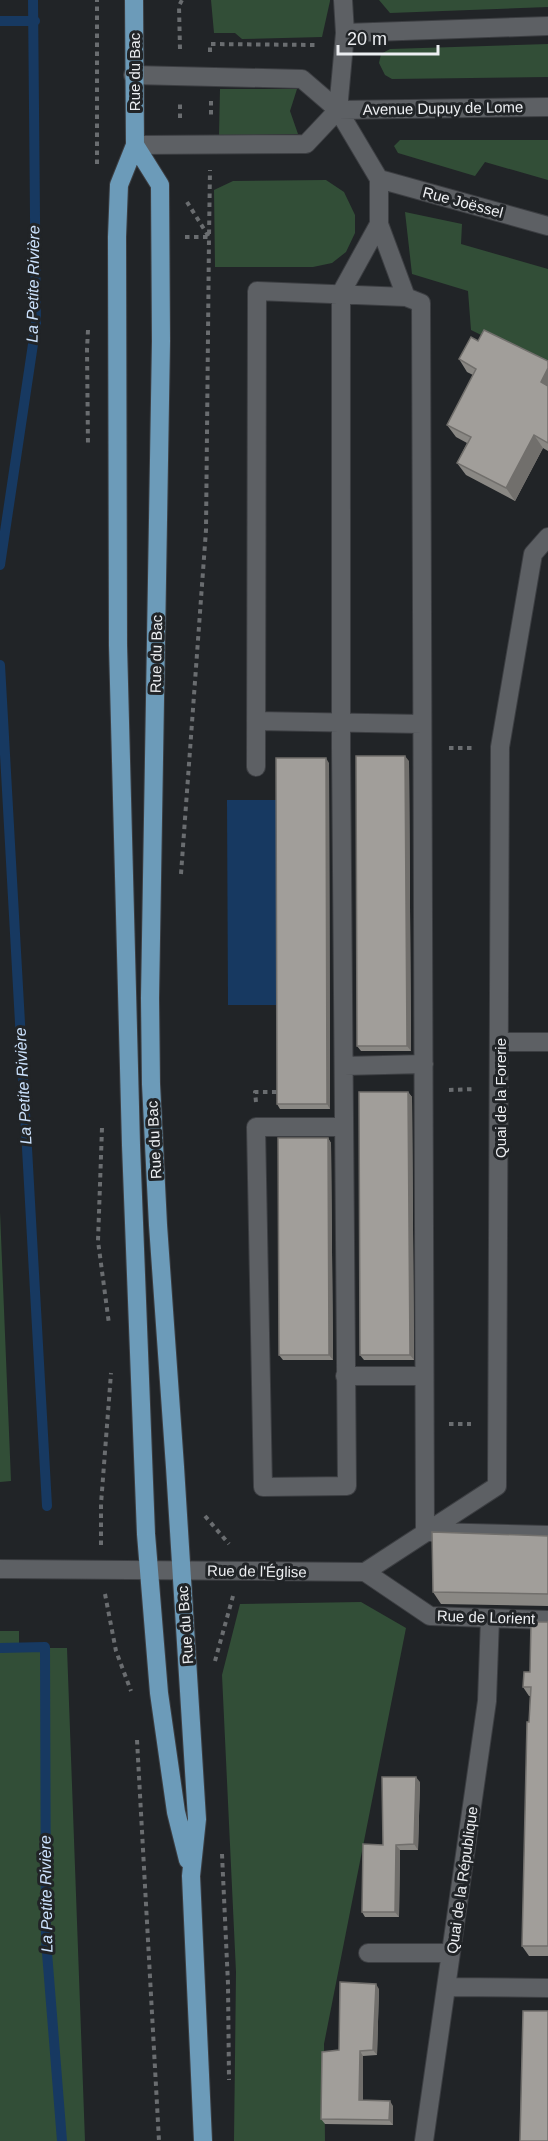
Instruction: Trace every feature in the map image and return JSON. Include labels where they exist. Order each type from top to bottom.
[{"type":"main road","name":"Rue du Bac","points":[[134,0],[135,145],[119,185],[117,216],[118,645],[132,1168],[148,1571],[159,1693],[176,1812],[191,1876]]},
{"type":"main road","name":"Rue du Bac","points":[[135,145],[160,185],[161,341],[150,974],[151,1084],[158,1225],[197,1819],[191,1876],[203,2141]]},
{"type":"street","points":[[135,145],[306,144],[338,110],[345,33],[344,2]]},
{"type":"street","points":[[345,33],[548,26]]},
{"type":"street","points":[[133,75],[302,79],[338,110],[379,179],[379,224],[406,297]]},
{"type":"street","name":"Avenue Dupuy de Lome","points":[[338,110],[548,107]]},
{"type":"street","name":"Rue Joëssel","points":[[379,179],[548,225]]},
{"type":"street","points":[[344,1127],[256,1127],[263,1487],[347,1486],[341,723],[341,293],[379,224]]},
{"type":"street","points":[[256,767],[257,291],[406,297],[420,303],[425,1532],[548,1535]]},
{"type":"street","name":"Quai de la Forerie","points":[[365,1572],[497,1486],[500,747],[533,554],[548,537]]},
{"type":"street","points":[[256,721],[422,724]]},
{"type":"street","points":[[500,1042],[548,1042]]},
{"type":"street","points":[[344,1066],[423,1064]]},
{"type":"street","points":[[345,1376],[424,1376]]},
{"type":"street","name":"Rue de l'Église","points":[[0,1569],[365,1572]]},
{"type":"street","name":"Rue de Lorient","points":[[365,1572],[430,1616],[548,1620]]},
{"type":"street","name":"Quai de la République","points":[[424,2141],[487,1701],[490,1618]]},
{"type":"street","points":[[368,1953],[452,1953]]},
{"type":"street","points":[[447,1987],[548,1988]]},
{"type":"path","points":[[180,146],[179,6],[182,0]]},
{"type":"path","points":[[180,882],[206,530],[209,237],[186,199]]},
{"type":"path","points":[[423,1090],[500,1089]]},
{"type":"path","points":[[111,1372],[101,1504],[101,1570],[116,1652],[135,1701]]},
{"type":"path","points":[[424,1424],[498,1424]]},
{"type":"path","name":"Rue du Bac","points":[[215,1663],[233,1598],[234,1571]]},
{"type":"path","points":[[136,1737],[159,2141]]},
{"type":"path","points":[[221,1844],[228,1984],[229,2082]]},
{"type":"green space","points":[[211,0],[330,1],[322,37],[242,39],[235,33],[214,33]]},
{"type":"green space","points":[[379,0],[548,0],[548,7],[390,13]]},
{"type":"green space","points":[[548,44],[548,77],[392,79],[385,75],[379,63],[381,54],[390,49]]},
{"type":"green space","points":[[220,89],[297,89],[290,111],[298,134],[219,136]]},
{"type":"green space","points":[[400,140],[548,140],[548,180],[485,162],[475,176],[398,153],[394,146]]},
{"type":"green space","points":[[326,180],[344,192],[355,215],[355,233],[346,252],[332,263],[313,267],[215,267],[214,190],[233,181]]},
{"type":"green space","points":[[405,212],[462,224],[461,244],[548,269],[548,368],[471,330],[468,291],[412,274]]},
{"type":"green space","points":[[0,1212],[11,1481],[0,1482]]},
{"type":"green space","points":[[361,1602],[406,1628],[324,2044],[325,2141],[234,2141],[236,1972],[222,1675],[240,1604]]},
{"type":"green space","points":[[0,1631],[19,1631],[19,1648],[67,1648],[85,2141],[0,2141]]},
{"type":"water","points":[[227,800],[278,800],[279,1005],[228,1005]]},
{"type":"building","points":[[484,330],[548,361],[548,368],[541,382],[548,386],[548,443],[534,435],[506,488],[457,463],[471,437],[447,425],[476,369],[459,359],[471,337],[478,341]]},
{"type":"building","points":[[356,756],[405,756],[407,1046],[357,1046]]},
{"type":"building","points":[[276,758],[326,758],[327,1104],[277,1104]]},
{"type":"building","points":[[359,1092],[408,1092],[410,1355],[360,1355]]},
{"type":"building","points":[[278,1138],[328,1138],[329,1355],[279,1355]]},
{"type":"building","points":[[432,1532],[548,1536],[548,1594],[433,1592]]},
{"type":"building","points":[[531,1622],[548,1622],[548,1946],[522,1946],[527,1722],[529,1722],[531,1687],[523,1687],[524,1672],[530,1672]]},
{"type":"building","points":[[382,1777],[416,1777],[414,1844],[396,1845],[395,1912],[362,1912],[363,1844],[383,1845]]},
{"type":"building","points":[[340,1982],[376,1984],[373,2050],[360,2051],[359,2100],[390,2101],[389,2120],[321,2119],[322,2052],[339,2050]]},
{"type":"building","points":[[523,2011],[548,2011],[548,2141],[520,2141]]},
{"type":"waterway","name":"La Petite Rivière","points":[[0,565],[36,324],[33,0]]},
{"type":"waterway","points":[[0,21],[35,21]]},
{"type":"waterway","name":"La Petite Rivière","points":[[0,665],[47,1506]]},
{"type":"waterway","name":"La Petite Rivière","points":[[0,1648],[45,1647],[46,1940],[62,2141]]}]
